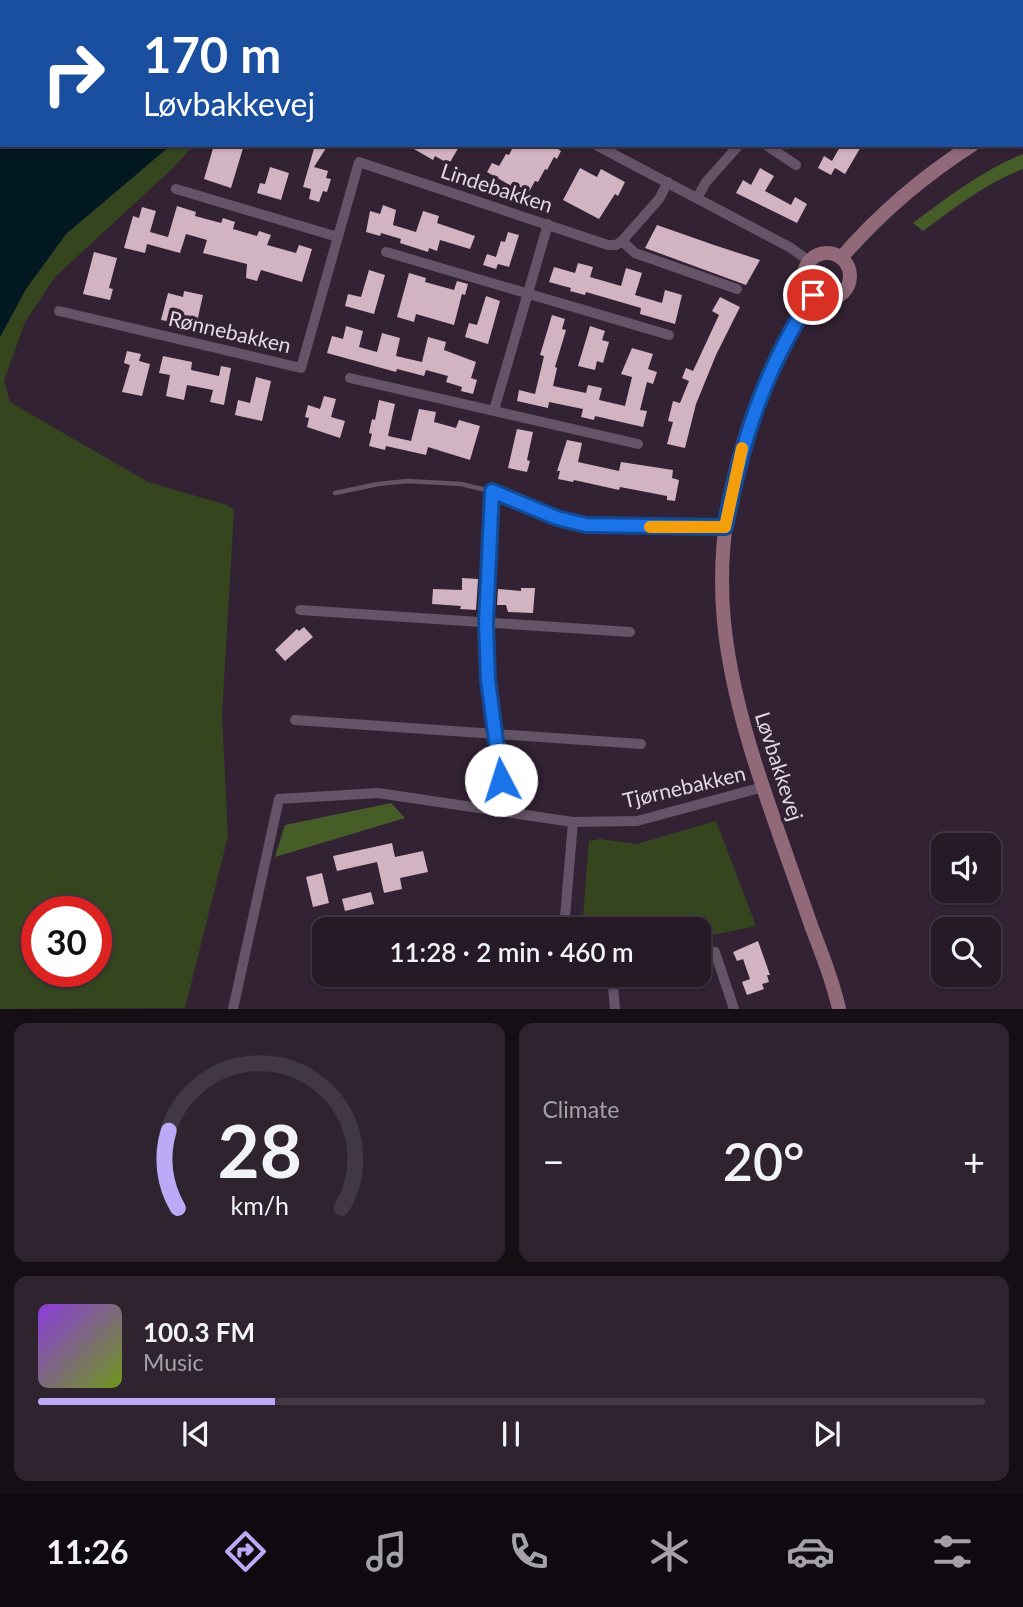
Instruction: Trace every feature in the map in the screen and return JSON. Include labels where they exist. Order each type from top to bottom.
[{"type":"street","points":[[600,147],[792,248],[809,261]]},
{"type":"street","points":[[698,198],[706,181],[737,147]]},
{"type":"street","points":[[769,147],[796,165]]},
{"type":"street","points":[[841,258],[893,203],[933,170],[969,147]]},
{"type":"street","name":"Lindebakken","points":[[359,162],[608,245],[617,245],[622,241],[635,253],[737,289]]},
{"type":"street","name":"Rønnebakken","points":[[58,311],[301,368],[359,162]]},
{"type":"street","points":[[622,241],[659,199],[668,183]]},
{"type":"street","points":[[176,189],[338,237]]},
{"type":"street","points":[[494,410],[548,224]]},
{"type":"street","points":[[386,252],[669,335]]},
{"type":"street","points":[[824,253],[841,258],[850,273],[845,290],[830,299],[813,295],[804,279],[809,261],[824,253]]},
{"type":"street","name":"Løvbakkevej","points":[[813,295],[777,357],[756,406],[740,455],[725,527],[724,620],[731,673],[744,726],[839,1009]]},
{"type":"street","points":[[350,379],[638,444]]},
{"type":"street","points":[[492,491],[486,623],[488,680],[501,780],[496,812]]},
{"type":"street","points":[[300,610],[630,632]]},
{"type":"street","points":[[295,720],[641,744]]},
{"type":"street","name":"Tjørnebakken","points":[[233,1009],[279,799],[378,793],[573,822],[637,821],[763,787]]},
{"type":"street","points":[[565,917],[573,822]]},
{"type":"street","points":[[711,952],[715,952],[734,1009]]},
{"type":"street","points":[[613,987],[615,1009]]},
{"type":"lane","points":[[335,493],[407,481],[461,484],[492,491],[557,518],[586,525],[725,527]]},
{"type":"green space","points":[[169,147],[192,147],[55,277],[25,322],[4,381],[10,402],[148,482],[227,505],[234,510],[222,715],[228,836],[185,1008],[0,1009],[0,337],[26,289],[66,234]]},
{"type":"green space","points":[[1023,154],[1023,169],[983,189],[923,231],[913,223],[980,176]]},
{"type":"green space","points":[[391,803],[405,818],[275,857],[285,825]]},
{"type":"green space","points":[[716,821],[756,926],[711,935],[711,917],[583,917],[589,841],[600,839],[637,844]]},
{"type":"water","points":[[0,147],[169,147],[66,234],[26,289],[0,337]]},
{"type":"building","points":[[213,147],[243,147],[231,188],[204,179]]},
{"type":"building","points":[[314,147],[327,147],[314,167],[328,171],[326,178],[331,179],[327,192],[323,191],[319,202],[309,199],[311,189],[303,187]]},
{"type":"building","points":[[410,147],[459,147],[449,164],[435,156],[433,160]]},
{"type":"building","points":[[513,147],[555,147],[561,151],[529,192],[515,184],[513,187],[487,172],[492,163],[499,166],[506,154],[509,155]]},
{"type":"building","points":[[840,147],[861,147],[845,174],[835,168],[831,175],[818,168],[824,156],[832,161]]},
{"type":"building","points":[[270,167],[289,173],[281,200],[257,193],[260,183],[265,184]]},
{"type":"building","points":[[580,168],[597,177],[601,169],[625,182],[618,196],[615,194],[599,219],[563,200]]},
{"type":"building","points":[[760,168],[774,176],[765,191],[791,205],[795,197],[807,204],[797,223],[736,193],[743,180],[751,185]]},
{"type":"building","points":[[383,205],[396,210],[393,225],[416,232],[423,211],[439,216],[437,223],[475,236],[470,249],[440,240],[437,251],[429,248],[428,252],[400,243],[401,239],[366,232],[370,211],[380,214]]},
{"type":"building","points":[[177,206],[196,212],[195,216],[221,223],[223,218],[235,222],[233,229],[257,236],[259,231],[271,235],[267,245],[296,253],[299,245],[312,249],[302,282],[261,270],[257,281],[246,278],[247,264],[203,253],[207,240],[186,234],[180,253],[147,244],[145,253],[124,248],[133,216],[139,218],[142,207],[156,211],[150,232],[168,237]]},
{"type":"building","points":[[657,225],[760,260],[746,285],[645,248]]},
{"type":"building","points":[[508,232],[519,235],[509,267],[498,264],[496,269],[483,265],[487,254],[496,257],[501,241],[505,242]]},
{"type":"building","points":[[94,252],[117,258],[109,288],[113,289],[110,300],[83,294]]},
{"type":"building","points":[[578,263],[593,267],[590,277],[621,286],[626,268],[642,273],[635,295],[662,303],[665,290],[682,295],[675,324],[640,314],[641,308],[586,292],[585,295],[570,291],[571,288],[549,282],[554,267],[575,273]]},
{"type":"building","points":[[369,270],[385,275],[374,314],[345,306],[348,294],[361,297]]},
{"type":"building","points":[[409,273],[426,278],[425,282],[454,290],[457,281],[468,284],[465,295],[462,294],[454,325],[416,314],[414,322],[397,317]]},
{"type":"building","points":[[184,291],[203,295],[197,322],[174,316],[173,322],[161,320],[168,293],[183,297]]},
{"type":"building","points":[[486,296],[500,301],[488,344],[465,337],[469,323],[477,325]]},
{"type":"building","points":[[720,297],[740,307],[696,404],[685,448],[667,444],[673,422],[668,421],[673,401],[680,403],[689,381],[682,378],[686,368],[693,371],[719,315],[712,311]]},
{"type":"building","points":[[552,315],[565,319],[562,329],[566,330],[555,367],[553,386],[586,393],[588,385],[602,388],[599,400],[625,406],[632,377],[621,374],[632,348],[653,354],[648,369],[657,372],[653,384],[647,382],[640,410],[647,411],[643,427],[595,416],[594,420],[581,417],[583,409],[549,402],[548,408],[517,401],[519,390],[535,394],[544,356],[540,355]]},
{"type":"building","points":[[346,326],[363,331],[359,347],[377,352],[382,333],[400,338],[396,356],[422,362],[428,337],[446,342],[444,350],[476,362],[471,378],[477,380],[473,394],[461,391],[462,387],[446,382],[448,376],[426,370],[424,376],[397,369],[396,372],[327,353],[332,336],[343,339]]},
{"type":"building","points":[[590,326],[605,331],[602,340],[609,342],[603,363],[597,361],[595,370],[578,366]]},
{"type":"building","points":[[127,351],[141,354],[139,361],[150,364],[142,396],[122,392],[130,365],[124,363]]},
{"type":"building","points":[[163,356],[192,362],[191,370],[219,376],[221,366],[231,368],[224,405],[210,402],[213,390],[187,385],[184,400],[166,396],[170,375],[159,373]]},
{"type":"building","points":[[256,377],[271,381],[262,421],[235,415],[238,400],[250,403]]},
{"type":"building","points":[[324,396],[336,399],[331,417],[345,421],[340,438],[307,427],[309,418],[305,417],[308,405],[320,409]]},
{"type":"building","points":[[379,400],[395,404],[388,436],[411,441],[419,409],[436,412],[434,422],[456,428],[459,420],[480,426],[470,460],[428,447],[426,455],[386,446],[385,450],[369,446],[372,419],[375,420]]},
{"type":"building","points":[[517,429],[533,432],[527,472],[508,468]]},
{"type":"building","points":[[567,440],[582,443],[578,462],[619,471],[621,462],[673,470],[672,478],[679,480],[675,501],[667,500],[667,496],[620,487],[619,490],[558,479],[560,471],[557,471]]},
{"type":"building","points":[[462,578],[478,579],[476,610],[432,604],[433,589],[462,590]]},
{"type":"building","points":[[521,588],[535,588],[533,613],[508,612],[506,605],[497,605],[498,589],[521,591]]},
{"type":"building","points":[[304,627],[313,637],[285,661],[275,650],[297,629],[299,631]]},
{"type":"building","points":[[392,843],[395,857],[423,851],[428,872],[400,878],[402,889],[384,893],[377,862],[337,871],[333,856]]},
{"type":"building","points":[[322,873],[329,903],[313,907],[306,877]]},
{"type":"building","points":[[371,892],[374,904],[345,911],[342,899]]},
{"type":"building","points":[[758,941],[770,975],[767,975],[769,982],[762,984],[764,989],[747,995],[742,982],[750,979],[743,959],[737,961],[733,952]]},
{"type":"slow traffic","points":[[650,527],[725,527],[742,448]]},
{"type":"route","points":[[501,780],[488,680],[486,623],[492,491],[557,518],[586,525],[725,527],[740,455],[756,406],[777,357],[813,295]]}]
